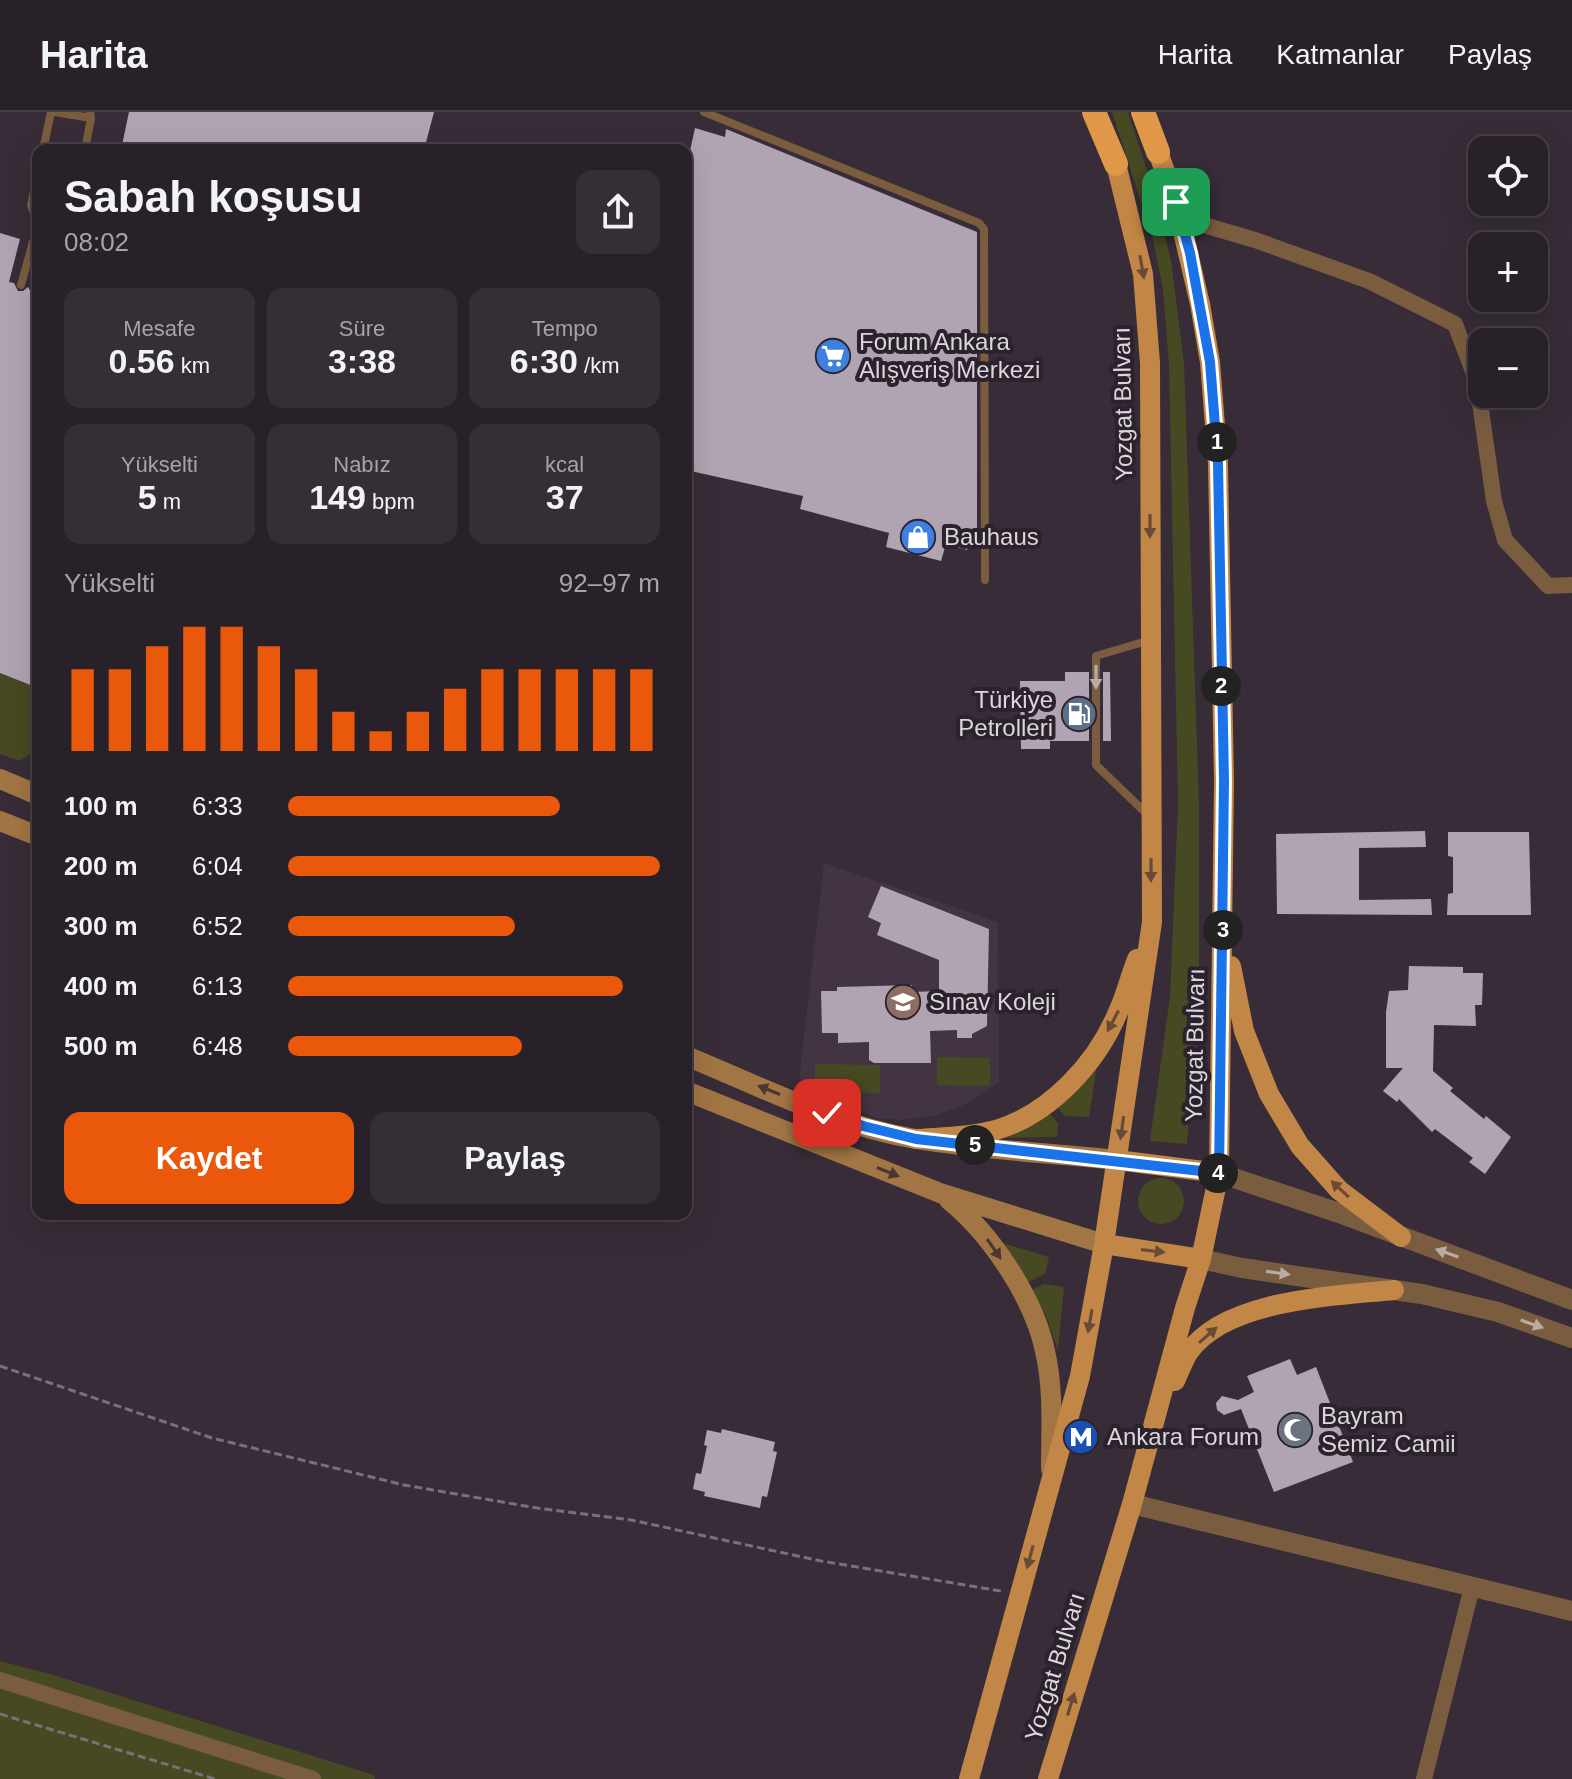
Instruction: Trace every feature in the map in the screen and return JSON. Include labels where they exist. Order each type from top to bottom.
[{"type":"highway","points":[[1094,112],[1116,164]]},
{"type":"highway","points":[[1102,112],[1116,164]]},
{"type":"highway","points":[[1143,112],[1158,152]]},
{"type":"highway","points":[[1150,112],[1158,152]]},
{"type":"main road","name":"Yozgat Bulvarı","points":[[1048,1779],[1132,1504],[1201,1259],[1219,1173],[1224,781],[1217,451],[1210,362],[1200,304],[1180,218],[1158,152]]},
{"type":"main road","name":"Yozgat Bulvarı","points":[[969,1779],[1080,1376],[1104,1244],[1152,922],[1150,363],[1147,310],[1136,238],[1116,164]]},
{"type":"main road","points":[[0,779],[32,792]]},
{"type":"main road","points":[[0,821],[32,834]]},
{"type":"main road","points":[[916,1139],[966,1136],[998,1129],[1031,1114],[1061,1091],[1081,1071],[1117,1015],[1152,922]]},
{"type":"main road","points":[[1223,926],[1244,1031],[1269,1094],[1300,1146],[1339,1190],[1401,1237]]},
{"type":"main road","points":[[692,1058],[863,1126],[916,1139],[1219,1173]]},
{"type":"main road","points":[[692,1093],[940,1193],[1104,1244],[1201,1259]]},
{"type":"main road","points":[[940,1193],[976,1225],[990,1243],[1033,1315],[1045,1350],[1052,1403],[1051,1481]]},
{"type":"main road","points":[[1154,1424],[1189,1352],[1220,1325],[1262,1308],[1315,1298],[1394,1290]]},
{"type":"street","points":[[1180,218],[1255,240],[1369,281],[1455,324],[1477,382],[1494,501],[1505,540],[1548,586],[1572,585]]},
{"type":"street","points":[[1219,1173],[1572,1300]]},
{"type":"street","points":[[1201,1259],[1394,1290],[1498,1312],[1572,1338]]},
{"type":"street","points":[[1132,1504],[1572,1611]]},
{"type":"street","points":[[1424,1779],[1472,1587]]},
{"type":"street","points":[[0,1680],[313,1779]]},
{"type":"lane","points":[[45,144],[53,112],[91,115],[86,144]]},
{"type":"lane","points":[[704,112],[937,205],[979,223],[984,229],[985,580]]},
{"type":"lane","points":[[21,285],[32,246]]},
{"type":"lane","points":[[1151,639],[1096,656],[1096,765],[1151,818]]},
{"type":"path","points":[[0,1366],[212,1438],[404,1485],[537,1508],[631,1520],[821,1561],[1020,1594]]},
{"type":"path","points":[[0,1714],[215,1779]]},
{"type":"shaded area","name":"Sınav Koleji","points":[[824,863],[998,922],[999,1083],[961,1107],[933,1116],[900,1120],[876,1118],[798,1089]]},
{"type":"green space","points":[[1112,112],[1128,112],[1155,195],[1171,261],[1184,363],[1199,804],[1199,994],[1187,1144],[1150,1141],[1170,996],[1178,804],[1169,365],[1163,289],[1153,239]]},
{"type":"green space","points":[[0,673],[32,686],[32,753],[19,761],[0,754]]},
{"type":"green space","points":[[937,1057],[990,1058],[990,1086],[937,1085]]},
{"type":"green space","points":[[815,1064],[880,1065],[880,1093],[814,1092]]},
{"type":"green space","points":[[1097,1065],[1089,1117],[1065,1116],[1056,1106]]},
{"type":"green space","points":[[1049,1113],[1058,1123],[1057,1137],[996,1138]]},
{"type":"green space","points":[[1161,1178],[1177,1185],[1184,1201],[1177,1217],[1161,1224],[1145,1217],[1138,1201],[1145,1185]]},
{"type":"green space","points":[[996,1241],[1049,1257],[1045,1274],[1028,1282]]},
{"type":"green space","points":[[1044,1284],[1064,1287],[1058,1350],[1045,1314],[1031,1290]]},
{"type":"green space","points":[[0,1661],[374,1775],[375,1779],[0,1779]]},
{"type":"building","points":[[129,112],[434,112],[426,144],[122,144]]},
{"type":"building","name":"Forum Ankara Alışveriş Merkezi","points":[[695,128],[725,137],[726,129],[977,232],[977,535],[972,533],[967,550],[946,544],[941,561],[886,547],[889,533],[800,509],[803,496],[692,471],[694,202],[691,144]]},
{"type":"building","points":[[0,233],[20,239],[9,282],[14,283],[18,291],[28,287],[32,294],[32,686],[0,673]]},
{"type":"building","points":[[1065,672],[1089,672],[1089,741],[1050,741],[1050,749],[1021,749],[1020,681],[1065,681]]},
{"type":"building","points":[[1103,672],[1110,672],[1111,741],[1103,741]]},
{"type":"building","points":[[1425,831],[1426,847],[1359,848],[1359,900],[1431,899],[1432,915],[1277,914],[1276,834]]},
{"type":"building","points":[[1448,832],[1529,832],[1531,915],[1447,915],[1448,894],[1453,893],[1453,857],[1448,856]]},
{"type":"building","points":[[881,886],[989,929],[987,1026],[972,1034],[972,1038],[957,1038],[957,1030],[930,1031],[931,1063],[874,1063],[869,1060],[869,1042],[838,1043],[838,1033],[822,1033],[821,991],[837,991],[837,987],[912,985],[912,992],[939,991],[939,960],[877,935],[881,923],[868,917]]},
{"type":"building","points":[[1409,966],[1463,967],[1463,973],[1483,973],[1482,1005],[1475,1005],[1476,1026],[1434,1025],[1433,1071],[1453,1088],[1450,1091],[1511,1137],[1485,1174],[1469,1162],[1473,1158],[1435,1129],[1432,1132],[1399,1099],[1397,1102],[1383,1091],[1403,1068],[1386,1068],[1386,1012],[1389,991],[1408,990]]},
{"type":"building","name":"Bayram Semiz Camii","points":[[1290,1359],[1297,1375],[1316,1367],[1353,1462],[1274,1492],[1241,1409],[1224,1415],[1217,1410],[1216,1403],[1222,1396],[1238,1400],[1254,1392],[1247,1376]]},
{"type":"building","points":[[722,1429],[775,1442],[773,1451],[777,1452],[767,1497],[762,1496],[760,1508],[704,1496],[705,1492],[693,1489],[696,1473],[701,1474],[707,1430],[721,1433]]},
{"type":"place","name":"Forum Ankara Alışveriş Merkezi","points":[[833,356]]},
{"type":"place","name":"Bauhaus","points":[[918,537]]},
{"type":"place","name":"Türkiye Petrolleri","points":[[1079,714]]},
{"type":"place","name":"Sınav Koleji","points":[[903,1002]]},
{"type":"place","name":"Bayram Semiz Camii","points":[[1295,1430]]},
{"type":"place","name":"Ankara Forum","points":[[1081,1437]]},
{"type":"route","points":[[827,1113],[916,1139],[1219,1173],[1224,781],[1218,464],[1210,362],[1190,253],[1176,202]]}]
